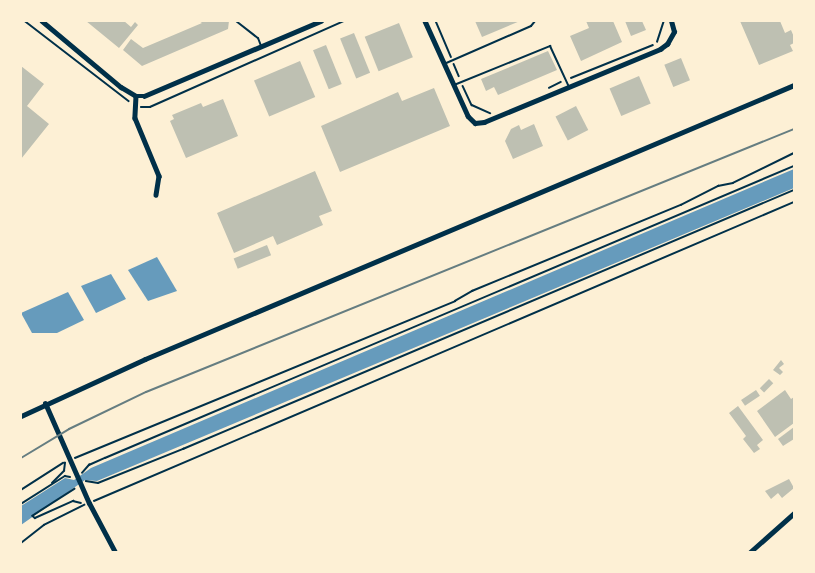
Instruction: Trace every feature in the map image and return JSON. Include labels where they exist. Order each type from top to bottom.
[{"type":"street","points":[[42,21],[121,87],[136,96],[144,96],[321,21]]},
{"type":"street","points":[[425,21],[468,116],[475,123],[484,122],[660,49],[667,44],[674,32],[671,21]]},
{"type":"street","points":[[21,416],[145,358],[794,85]]},
{"type":"street","points":[[136,96],[135,118],[159,176],[156,195]]},
{"type":"street","points":[[45,403],[87,504],[115,552]]},
{"type":"street","points":[[753,551],[794,513]]},
{"type":"lane","points":[[236,21],[258,38],[261,46]]},
{"type":"lane","points":[[444,63],[531,26],[535,21]]},
{"type":"lane","points":[[454,85],[550,46],[569,87]]},
{"type":"path","points":[[25,21],[137,107],[150,107],[344,21]]},
{"type":"path","points":[[436,21],[472,105],[490,113]]},
{"type":"path","points":[[544,90],[656,43],[664,21]]},
{"type":"path","points":[[21,490],[69,463],[455,301],[472,291],[681,205],[718,186],[733,183],[794,153]]},
{"type":"path","points":[[82,473],[89,465],[105,458],[794,166]]},
{"type":"path","points":[[86,481],[98,483],[183,449],[794,190]]},
{"type":"path","points":[[21,543],[44,525],[87,504],[794,202]]},
{"type":"path","points":[[45,489],[69,463]]},
{"type":"path","points":[[21,504],[65,476],[73,478]]},
{"type":"path","points":[[77,486],[73,492],[33,516],[35,518],[73,501],[87,504]]},
{"type":"water","points":[[794,169],[794,188],[97,481],[85,480],[21,525],[21,506],[65,478],[74,480],[91,468]]},
{"type":"water","points":[[157,257],[177,291],[148,301],[128,270]]},
{"type":"water","points":[[111,274],[126,299],[96,313],[81,286]]},
{"type":"water","points":[[68,292],[84,320],[57,333],[32,333],[21,313]]},
{"type":"building","points":[[86,21],[124,21],[131,27],[135,22],[138,25],[119,48]]},
{"type":"building","points":[[199,21],[229,21],[228,29],[142,66],[123,50],[131,39],[143,48],[202,23]]},
{"type":"building","points":[[475,21],[520,21],[482,37]]},
{"type":"building","points":[[586,21],[613,21],[622,42],[581,61],[570,36],[589,28]]},
{"type":"building","points":[[625,21],[642,21],[646,30],[631,36]]},
{"type":"building","points":[[740,21],[780,21],[785,33],[791,30],[794,43],[790,45],[793,51],[759,65]]},
{"type":"building","points":[[399,23],[413,57],[379,71],[365,37]]},
{"type":"building","points":[[354,33],[370,73],[356,78],[340,39]]},
{"type":"building","points":[[326,45],[342,84],[329,89],[313,50]]},
{"type":"building","points":[[548,51],[557,70],[498,95],[494,87],[486,91],[481,79]]},
{"type":"building","points":[[681,58],[690,80],[673,87],[664,65]]},
{"type":"building","points":[[300,61],[315,97],[269,116],[254,81]]},
{"type":"building","points":[[21,66],[44,84],[27,106],[49,124],[21,159]]},
{"type":"building","points":[[639,76],[651,104],[621,116],[610,89]]},
{"type":"building","points":[[434,88],[450,126],[340,172],[321,126],[398,92],[402,101]]},
{"type":"building","points":[[223,99],[238,136],[186,158],[170,121],[174,119],[172,115],[201,103],[203,107]]},
{"type":"building","points":[[576,106],[588,130],[568,140],[556,116]]},
{"type":"building","points":[[534,124],[543,146],[513,159],[505,141],[511,129],[519,125],[521,130]]},
{"type":"building","points":[[315,171],[332,211],[319,216],[323,225],[277,245],[273,236],[234,253],[217,213]]},
{"type":"building","points":[[267,245],[271,255],[238,269],[234,258]]},
{"type":"building","points":[[781,360],[784,364],[779,368],[783,372],[780,375],[773,370]]},
{"type":"building","points":[[769,379],[773,383],[764,392],[760,388]]},
{"type":"building","points":[[756,390],[760,396],[745,406],[741,400]]},
{"type":"building","points":[[785,390],[791,399],[794,397],[794,423],[775,437],[757,411]]},
{"type":"building","points":[[738,406],[763,440],[757,445],[760,449],[754,453],[743,439],[746,436],[729,413]]},
{"type":"building","points":[[794,427],[794,439],[783,446],[778,439]]},
{"type":"building","points":[[789,479],[794,488],[782,498],[778,493],[771,499],[765,491]]},
{"type":"railway","points":[[21,458],[69,429],[146,392],[794,129]]}]
